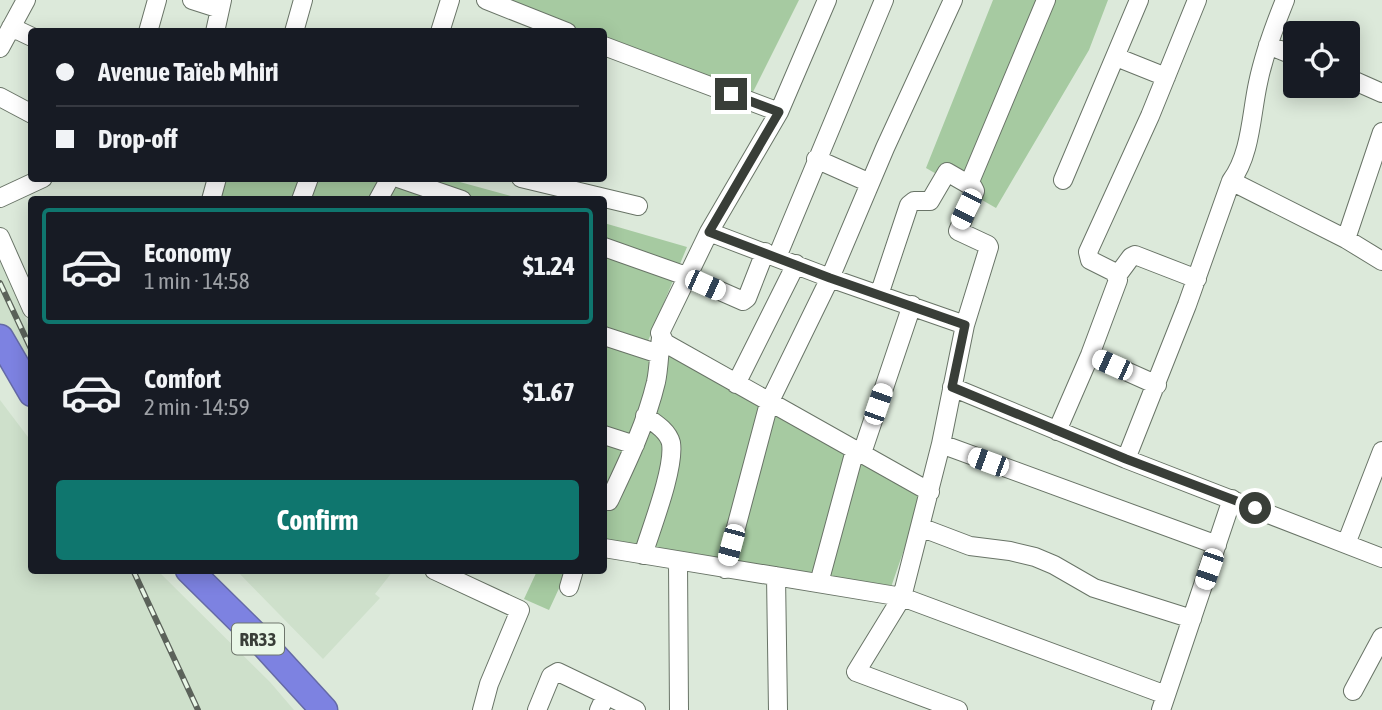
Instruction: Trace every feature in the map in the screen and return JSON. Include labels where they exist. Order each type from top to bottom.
[{"type":"highway","points":[[0,338],[28,386]]},
{"type":"highway","points":[[0,358],[28,403]]},
{"type":"highway","name":"RR33","points":[[193,574],[258,638],[324,710]]},
{"type":"highway","name":"RR33","points":[[208,574],[306,673],[338,710]]},
{"type":"street","points":[[0,48],[26,0]]},
{"type":"street","points":[[149,28],[157,0]]},
{"type":"street","points":[[192,0],[221,4],[216,28]]},
{"type":"street","points":[[295,28],[303,0]]},
{"type":"street","points":[[441,28],[450,0]]},
{"type":"street","points":[[486,0],[513,5],[559,28]]},
{"type":"street","points":[[607,502],[635,445],[656,381],[660,333],[709,232],[779,112],[827,0]]},
{"type":"street","points":[[607,248],[746,301],[816,159],[884,0]]},
{"type":"street","points":[[725,569],[769,403],[830,278],[953,0]]},
{"type":"street","points":[[970,184],[1046,0]]},
{"type":"street","points":[[1063,180],[1139,0]]},
{"type":"street","points":[[1117,276],[1090,260],[1088,252],[1166,77],[1196,0]]},
{"type":"street","points":[[1126,459],[1157,385],[1231,181],[1240,169],[1268,44],[1285,0]]},
{"type":"street","points":[[11,27],[28,35]]},
{"type":"street","points":[[1268,44],[1283,51]]},
{"type":"street","points":[[607,53],[779,112]]},
{"type":"street","points":[[1116,57],[1166,77]]},
{"type":"street","points":[[1360,83],[1382,93]]},
{"type":"street","points":[[0,97],[28,112]]},
{"type":"street","points":[[1346,239],[1382,132]]},
{"type":"street","points":[[816,159],[870,183]]},
{"type":"street","points":[[879,295],[909,205],[914,201],[930,201],[947,172],[970,184],[975,191],[958,231],[988,244],[989,247],[965,325],[930,492],[902,597],[856,672],[958,710]]},
{"type":"street","points":[[1231,181],[1346,239],[1382,261]]},
{"type":"street","points":[[0,198],[34,182]]},
{"type":"street","points":[[410,182],[451,196]]},
{"type":"street","points":[[533,182],[590,196]]},
{"type":"street","points":[[607,200],[638,206]]},
{"type":"street","points":[[709,232],[965,325]]},
{"type":"street","points":[[0,237],[25,278]]},
{"type":"street","points":[[1057,431],[1090,355],[1118,280],[1117,276],[1131,257],[1135,256],[1197,279]]},
{"type":"street","points":[[736,384],[796,264]]},
{"type":"street","points":[[819,583],[858,452],[912,306]]},
{"type":"street","points":[[607,337],[660,346],[736,384],[930,492]]},
{"type":"street","points":[[1090,355],[1157,385]]},
{"type":"street","points":[[952,387],[1126,459],[1382,558]]},
{"type":"street","points":[[643,555],[670,463],[671,442],[661,427],[645,416]]},
{"type":"street","points":[[607,436],[635,445]]},
{"type":"street","points":[[941,444],[1217,545]]},
{"type":"street","points":[[1346,544],[1382,451]]},
{"type":"street","points":[[607,549],[902,597],[1164,702],[1232,499]]},
{"type":"street","points":[[920,527],[970,547],[1010,551],[1035,557],[1094,588],[1192,619]]},
{"type":"street","points":[[678,562],[678,710]]},
{"type":"street","points":[[443,574],[520,610],[489,684],[482,710]]},
{"type":"street","points":[[776,576],[778,710]]},
{"type":"street","points":[[1353,691],[1382,637]]},
{"type":"street","points":[[537,710],[551,677],[558,672],[603,702],[636,710]]},
{"type":"shaded area","points":[[0,261],[28,325],[28,379],[0,327]]},
{"type":"shaded area","points":[[0,400],[28,437],[28,574],[161,574],[270,682],[294,710],[0,710]]},
{"type":"shaded area","points":[[240,574],[391,574],[375,594],[380,598],[323,659]]},
{"type":"green space","points":[[512,0],[799,0],[748,102],[607,44],[607,28],[568,28],[510,5]]},
{"type":"green space","points":[[993,0],[1108,0],[1089,50],[996,208],[926,168]]},
{"type":"green space","points":[[218,182],[460,182],[511,196],[212,196]]},
{"type":"green space","points":[[607,224],[687,247],[648,341],[925,489],[890,590],[607,541]]},
{"type":"green space","points":[[536,574],[566,574],[549,610],[524,599]]},
{"type":"railway","points":[[0,283],[28,342]]},
{"type":"railway","points":[[135,574],[198,710]]},
{"type":"route","points":[[731,94],[779,112],[709,232],[965,325],[952,387],[1126,459],[1255,508]]}]
